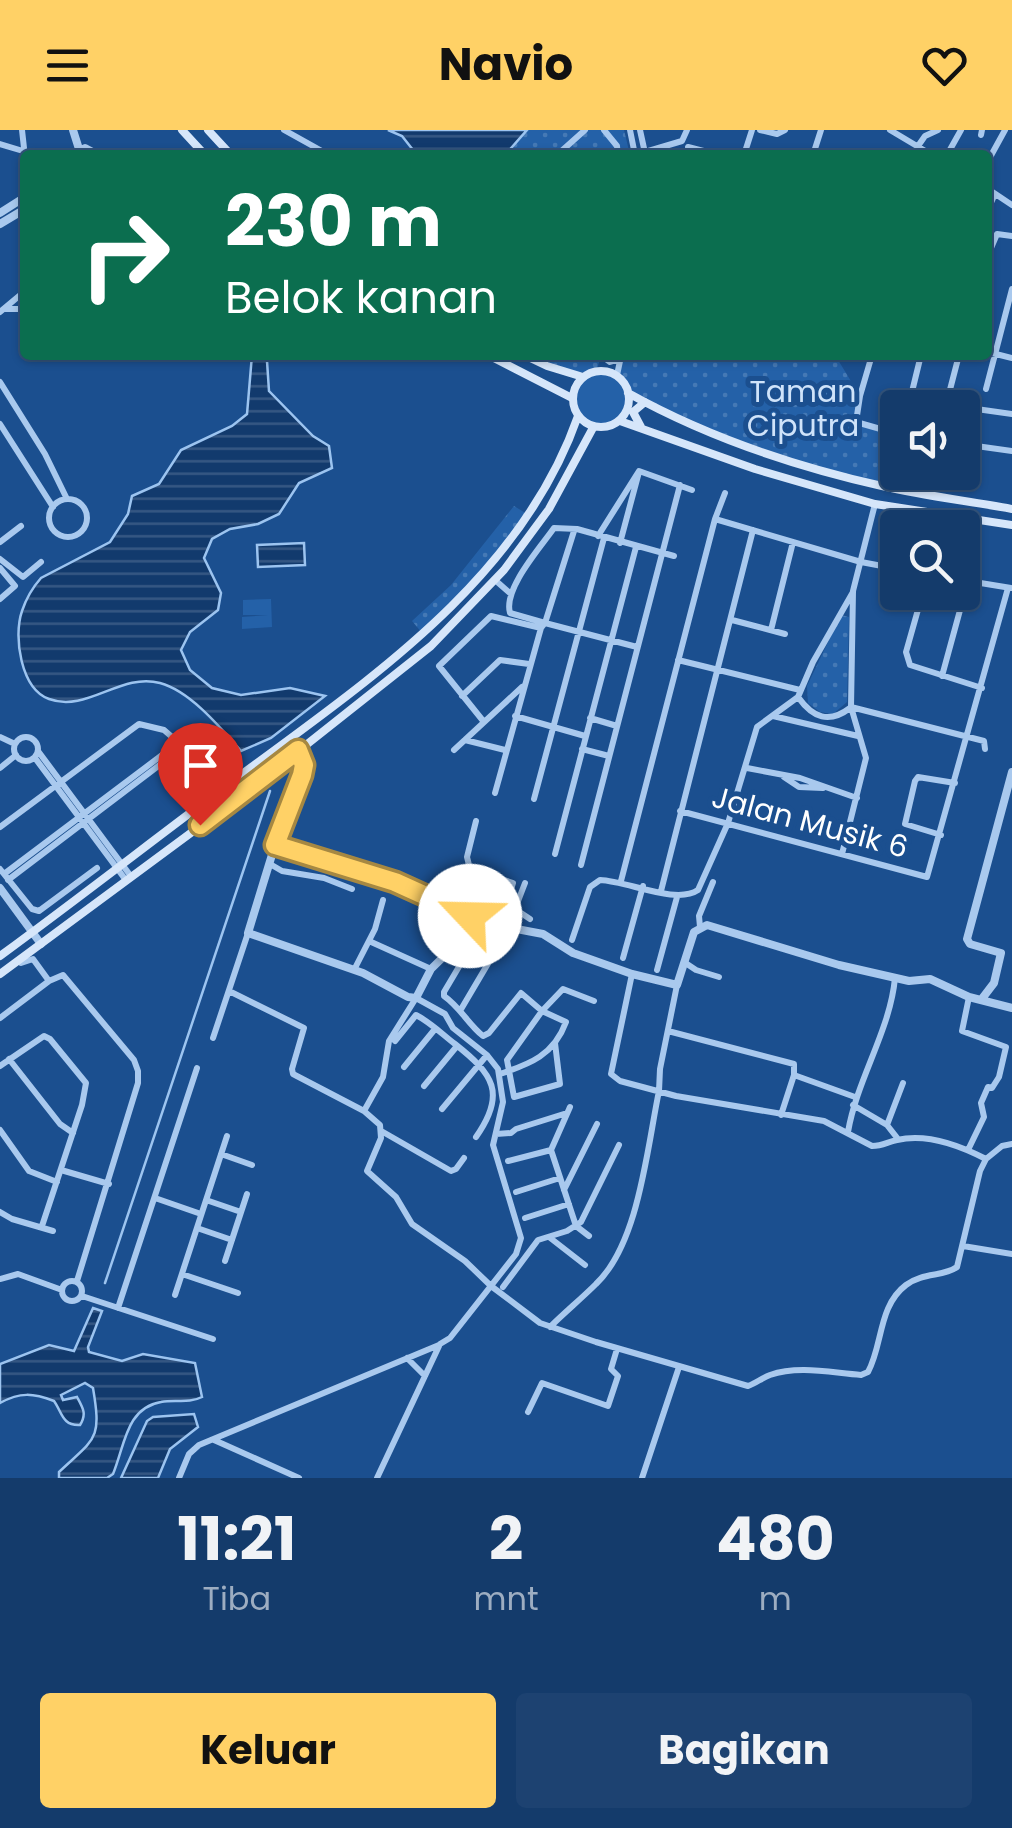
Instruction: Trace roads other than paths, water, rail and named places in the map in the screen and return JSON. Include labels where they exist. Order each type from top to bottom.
[{"type":"main road","points":[[182,130],[200,150]]},
{"type":"main road","points":[[208,130],[226,150]]},
{"type":"main road","points":[[498,360],[572,398]]},
{"type":"main road","points":[[537,360],[583,376],[598,370],[617,375],[628,393],[726,441],[880,486]]},
{"type":"main road","points":[[552,388],[564,383],[562,370]]},
{"type":"main road","points":[[0,956],[309,726],[440,618],[493,560],[558,467],[578,416],[572,398],[583,376]]},
{"type":"main road","points":[[620,421],[628,393]]},
{"type":"main road","points":[[641,427],[633,412],[645,402]]},
{"type":"main road","points":[[578,416],[594,426],[620,421],[812,487],[910,510]]},
{"type":"main road","points":[[0,976],[432,646],[495,580],[549,509],[594,426]]},
{"type":"main road","points":[[573,431],[583,430],[588,439]]},
{"type":"main road","points":[[812,487],[818,470]]},
{"type":"main road","points":[[901,490],[1012,510]]},
{"type":"main road","points":[[947,497],[948,510]]},
{"type":"main road","points":[[980,521],[1012,525]]},
{"type":"main road","points":[[362,683],[370,694]]},
{"type":"main road","points":[[190,813],[200,825]]},
{"type":"street","points":[[284,130],[321,150]]},
{"type":"street","points":[[563,150],[585,130]]},
{"type":"street","points":[[657,150],[682,142],[688,130]]},
{"type":"street","points":[[760,130],[777,134],[785,130]]},
{"type":"street","points":[[890,130],[924,150]]},
{"type":"street","points":[[918,146],[925,136],[938,130]]},
{"type":"street","points":[[992,154],[1005,130]]},
{"type":"street","points":[[688,147],[700,150]]},
{"type":"street","points":[[992,245],[996,234],[1012,236]]},
{"type":"street","points":[[992,350],[1012,289]]},
{"type":"street","points":[[598,370],[601,360]]},
{"type":"street","points":[[617,375],[620,360]]},
{"type":"street","points":[[871,360],[856,422],[880,429]]},
{"type":"street","points":[[913,390],[921,360]]},
{"type":"street","points":[[950,390],[958,360]]},
{"type":"street","points":[[986,390],[990,360]]},
{"type":"street","points":[[0,382],[45,454],[67,499],[83,506],[87,514],[82,531],[65,536],[51,525],[52,508],[0,424]]},
{"type":"street","points":[[980,409],[1012,414]]},
{"type":"street","points":[[980,446],[1012,450]]},
{"type":"street","points":[[639,471],[692,490]]},
{"type":"street","points":[[534,799],[580,632],[601,537],[639,471]]},
{"type":"street","points":[[620,543],[639,471]]},
{"type":"street","points":[[580,864],[680,485]]},
{"type":"street","points":[[621,882],[725,494]]},
{"type":"street","points":[[52,508],[67,499]]},
{"type":"street","points":[[572,940],[590,888],[600,880],[643,886],[677,897],[698,890],[728,823],[756,727],[799,694],[853,591],[874,504]]},
{"type":"street","points":[[716,519],[880,566]]},
{"type":"street","points":[[0,542],[22,526]]},
{"type":"street","points":[[543,626],[510,613],[508,606],[511,594],[554,528],[674,556]]},
{"type":"street","points":[[661,891],[753,530]]},
{"type":"street","points":[[495,793],[529,664],[574,531]]},
{"type":"street","points":[[772,630],[793,542]]},
{"type":"street","points":[[555,854],[636,548]]},
{"type":"street","points":[[0,559],[23,577],[41,562]]},
{"type":"street","points":[[0,568],[16,586],[0,599]]},
{"type":"street","points":[[495,580],[511,594]]},
{"type":"street","points":[[955,784],[918,777],[905,824],[942,835],[1010,588],[980,583]]},
{"type":"street","points":[[842,854],[866,758],[850,707],[853,591]]},
{"type":"street","points":[[918,610],[906,652],[910,666],[982,688]]},
{"type":"street","points":[[942,676],[958,610]]},
{"type":"street","points":[[484,722],[440,663],[488,618],[580,632],[637,648]]},
{"type":"street","points":[[732,620],[785,634]]},
{"type":"street","points":[[462,696],[500,660],[529,664]]},
{"type":"street","points":[[678,660],[799,694],[814,715],[824,718],[834,718],[850,707],[984,740],[985,749]]},
{"type":"street","points":[[454,750],[523,686]]},
{"type":"street","points":[[515,716],[585,736]]},
{"type":"street","points":[[772,716],[858,736]]},
{"type":"street","points":[[590,718],[617,726]]},
{"type":"street","points":[[0,826],[138,724],[164,730],[227,785]]},
{"type":"street","points":[[0,737],[16,744]]},
{"type":"street","points":[[16,744],[28,738],[35,742],[36,754],[127,876]]},
{"type":"street","points":[[465,740],[505,750]]},
{"type":"street","points":[[16,744],[16,756]]},
{"type":"street","points":[[97,868],[39,911],[32,909],[4,874],[180,746]]},
{"type":"street","points":[[582,749],[609,756]]},
{"type":"street","points":[[213,1038],[275,845],[302,775],[304,765],[298,750]]},
{"type":"street","points":[[16,756],[26,761],[36,754]]},
{"type":"street","points":[[0,768],[16,756]]},
{"type":"street","points":[[746,768],[800,778],[857,798]]},
{"type":"street","points":[[981,1000],[994,982],[1001,953],[967,942],[1012,772]]},
{"type":"street","name":"Jalan Musik 6","points":[[680,810],[928,876],[942,835]]},
{"type":"street","points":[[476,821],[468,857],[470,869],[513,882],[500,928]]},
{"type":"street","points":[[275,845],[395,882],[479,922],[543,934],[573,953],[677,986]]},
{"type":"street","points":[[270,864],[282,871],[324,878],[352,889]]},
{"type":"street","points":[[700,927],[698,916],[713,882]]},
{"type":"street","points":[[525,883],[515,910],[531,918],[526,932]]},
{"type":"street","points":[[623,958],[643,886]]},
{"type":"street","points":[[0,888],[40,944]]},
{"type":"street","points":[[657,970],[677,897]]},
{"type":"street","points":[[354,970],[383,900]]},
{"type":"street","points":[[364,1110],[383,1078],[389,1041],[431,969],[479,922]]},
{"type":"street","points":[[550,1327],[597,1284],[617,1256],[630,1225],[677,986],[694,932],[700,927],[707,925],[895,978],[930,979],[969,998],[1012,1008]]},
{"type":"street","points":[[179,1478],[190,1454],[212,1440],[450,1338],[516,1254],[521,1238],[495,1160],[503,1102],[500,1074],[487,1055],[454,1028],[446,1014],[416,998],[354,970],[248,932]]},
{"type":"street","points":[[476,938],[444,992],[466,1022],[484,1036],[490,1034],[521,993],[542,1011],[566,1022],[556,1043],[539,1061],[500,1074]]},
{"type":"street","points":[[369,941],[431,969]]},
{"type":"street","points":[[460,1012],[499,945]]},
{"type":"street","points":[[0,976],[30,958],[49,981]]},
{"type":"street","points":[[684,962],[719,977]]},
{"type":"street","points":[[632,974],[612,1076],[659,1091],[824,1122],[872,1146],[898,1139],[934,1140],[986,1160]]},
{"type":"street","points":[[0,1018],[49,981],[58,976],[69,979],[134,1060],[138,1071],[131,1111],[77,1282]]},
{"type":"street","points":[[848,1132],[854,1101],[872,1060],[895,978]]},
{"type":"street","points":[[556,1043],[560,1084],[517,1098],[512,1094],[507,1060],[542,1011],[564,989],[594,1001]]},
{"type":"street","points":[[229,991],[300,1025],[304,1034],[293,1074],[374,1116],[382,1132],[451,1171],[464,1158]]},
{"type":"street","points":[[968,1150],[984,1117],[981,1100],[999,1077],[1006,1047],[962,1030],[969,998]]},
{"type":"street","points":[[395,1040],[416,1015],[480,1064],[494,1089],[490,1116],[476,1137]]},
{"type":"street","points":[[404,1067],[435,1029]]},
{"type":"street","points":[[668,1031],[794,1064],[782,1114]]},
{"type":"street","points":[[0,1066],[39,1038],[50,1039],[86,1083],[42,1226]]},
{"type":"street","points":[[424,1086],[456,1046]]},
{"type":"street","points":[[442,1110],[487,1055]]},
{"type":"street","points":[[10,1059],[60,1124],[73,1132]]},
{"type":"street","points":[[118,1308],[196,1068]]},
{"type":"street","points":[[794,1074],[854,1101],[887,1125],[898,1139]]},
{"type":"street","points":[[887,1125],[903,1083]]},
{"type":"street","points":[[497,1131],[502,1136],[569,1110],[551,1150],[576,1226],[590,1236]]},
{"type":"street","points":[[564,1190],[597,1124]]},
{"type":"street","points":[[0,1130],[29,1171],[57,1182]]},
{"type":"street","points":[[382,1132],[367,1171],[396,1197],[412,1224],[464,1260],[532,1318],[618,1349],[748,1386],[786,1372],[865,1374],[871,1368],[886,1314],[901,1288],[930,1273],[954,1271],[980,1170],[1002,1146],[1012,1144]]},
{"type":"street","points":[[175,1295],[226,1136]]},
{"type":"street","points":[[503,1287],[538,1240],[576,1226],[619,1144]]},
{"type":"street","points":[[508,1162],[551,1150]]},
{"type":"street","points":[[220,1154],[252,1165]]},
{"type":"street","points":[[61,1170],[109,1184]]},
{"type":"street","points":[[516,1192],[560,1178]]},
{"type":"street","points":[[225,1260],[248,1194]]},
{"type":"street","points":[[154,1198],[201,1214]]},
{"type":"street","points":[[206,1200],[242,1212]]},
{"type":"street","points":[[525,1218],[569,1204]]},
{"type":"street","points":[[0,1212],[53,1231]]},
{"type":"street","points":[[196,1228],[232,1240]]},
{"type":"street","points":[[549,1237],[586,1266]]},
{"type":"street","points":[[962,1246],[1012,1254]]},
{"type":"street","points":[[0,1280],[18,1274],[62,1290],[67,1300],[82,1296],[77,1282]]},
{"type":"street","points":[[182,1274],[238,1293]]},
{"type":"street","points":[[62,1290],[64,1284],[77,1282]]},
{"type":"street","points":[[82,1296],[213,1339]]},
{"type":"street","points":[[378,1478],[440,1344]]},
{"type":"street","points":[[528,1412],[542,1383],[607,1406],[618,1376],[611,1369],[618,1349]]},
{"type":"street","points":[[407,1358],[425,1376]]},
{"type":"street","points":[[642,1478],[679,1367]]},
{"type":"street","points":[[212,1440],[299,1478]]},
{"type":"waterway","points":[[105,1283],[270,791]]},
{"type":"park label","name":"Taman Ciputra","points":[[803,408]]}]
